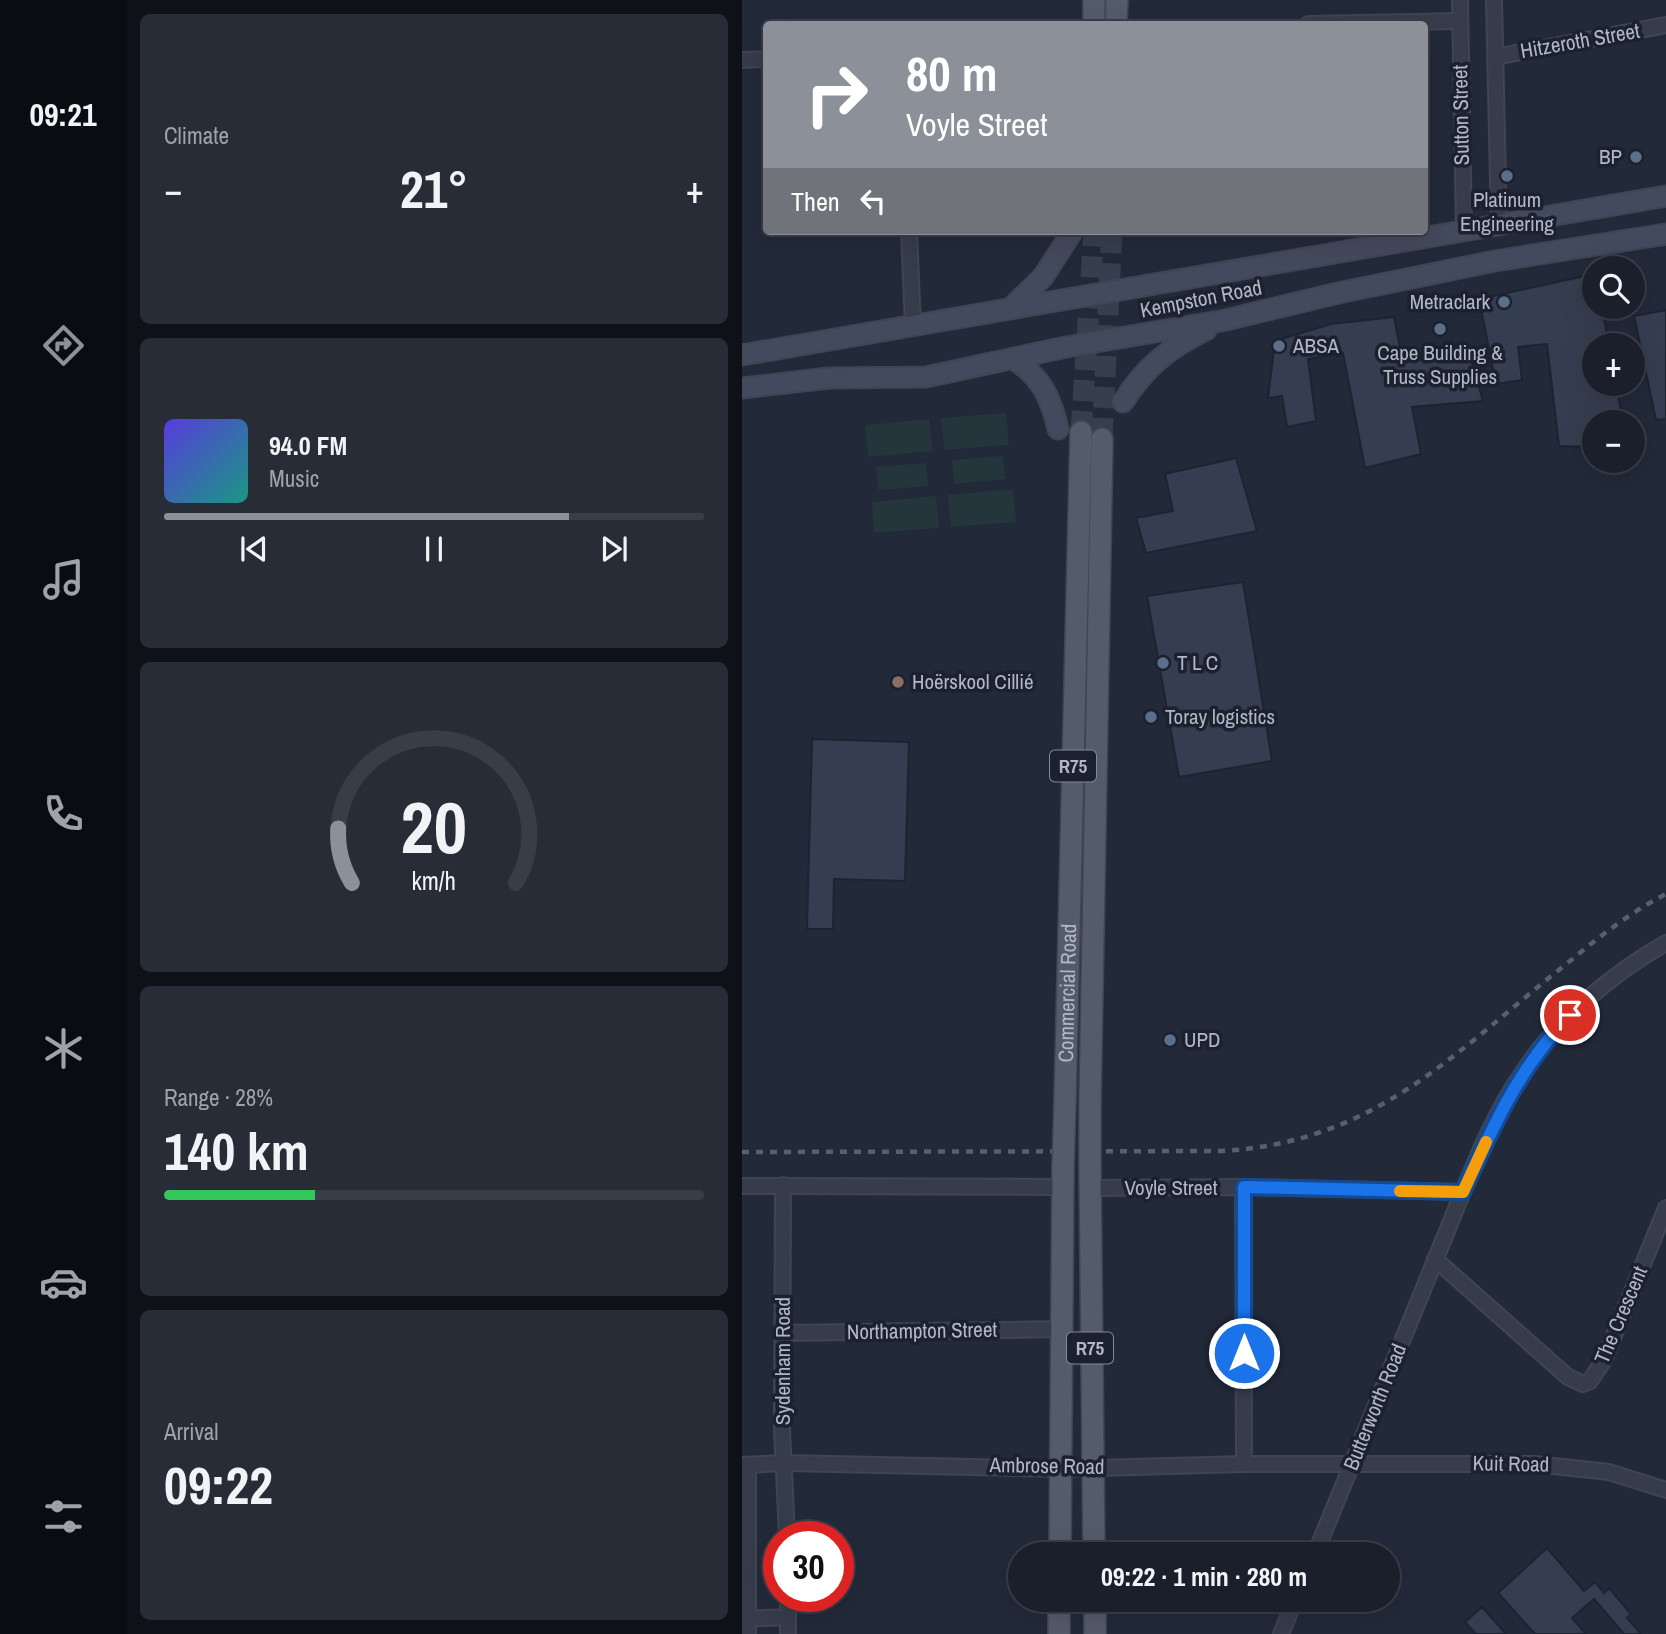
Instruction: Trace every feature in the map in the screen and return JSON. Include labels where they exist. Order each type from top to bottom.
[{"type":"main road","points":[[1094,0],[1094,21]]},
{"type":"main road","points":[[1116,21],[1117,0]]},
{"type":"main road","name":"Kempston Road","points":[[742,355],[1666,196]]},
{"type":"main road","name":"Kempston Road","points":[[742,388],[829,378],[926,377],[1226,320],[1338,293],[1495,261],[1666,234]]},
{"type":"main road","points":[[1011,308],[1042,277],[1070,235]]},
{"type":"main road","points":[[1123,402],[1140,375],[1168,350],[1226,320]]},
{"type":"main road","points":[[1013,359],[1042,385],[1053,406],[1058,429]]},
{"type":"main road","name":"Commercial Road","points":[[1060,1542],[1063,1178],[1081,432]]},
{"type":"main road","name":"Commercial Road","points":[[1094,1542],[1090,1102],[1102,439]]},
{"type":"main road","points":[[1059,1612],[1059,1634]]},
{"type":"main road","points":[[1095,1612],[1095,1634]]},
{"type":"street","name":"Sutton Street","points":[[1460,0],[1464,229]]},
{"type":"street","name":"Sutton Street","points":[[1494,0],[1499,225]]},
{"type":"street","points":[[1428,22],[1460,21]]},
{"type":"street","name":"Hitzeroth Street","points":[[1495,57],[1666,25]]},
{"type":"street","points":[[742,60],[763,60]]},
{"type":"street","points":[[909,235],[913,327]]},
{"type":"street","name":"Butterworth Road","points":[[1319,1542],[1463,1192],[1506,1098],[1545,1042],[1570,1015],[1648,953],[1666,943]]},
{"type":"street","points":[[742,1186],[1063,1178]]},
{"type":"street","name":"Voyle Street","points":[[1090,1180],[1463,1192]]},
{"type":"street","name":"Sydenham Road","points":[[783,1185],[782,1430],[786,1463],[787,1521]]},
{"type":"street","points":[[1244,1187],[1244,1464]]},
{"type":"street","name":"The Crescent","points":[[1435,1259],[1569,1377],[1583,1384],[1590,1381],[1604,1360],[1666,1208]]},
{"type":"street","name":"Northampton Street","points":[[782,1333],[1062,1329]]},
{"type":"street","name":"Ambrose Road","points":[[745,1465],[786,1463],[1061,1469],[1244,1464],[1352,1466]]},
{"type":"street","name":"Kuit Road","points":[[1352,1466],[1490,1463],[1570,1466],[1634,1477],[1666,1490]]},
{"type":"street","points":[[745,1465],[746,1624],[788,1617]]},
{"type":"street","points":[[788,1612],[788,1634]]},
{"type":"street","points":[[1281,1634],[1290,1612]]},
{"type":"shaded area","points":[[1006,413],[1009,445],[944,450],[941,418]]},
{"type":"shaded area","points":[[929,419],[933,451],[868,457],[865,425]]},
{"type":"shaded area","points":[[1003,456],[1005,479],[954,484],[952,460]]},
{"type":"shaded area","points":[[926,463],[928,486],[878,490],[876,467]]},
{"type":"shaded area","points":[[1013,489],[1016,522],[951,527],[948,495]]},
{"type":"shaded area","points":[[936,496],[939,528],[874,533],[872,502]]},
{"type":"building","points":[[1582,277],[1582,319],[1604,319],[1607,333],[1582,333],[1582,396],[1618,396],[1621,410],[1582,410],[1582,447],[1559,446],[1547,344],[1518,347],[1522,380],[1496,384],[1479,299]]},
{"type":"building","points":[[1666,310],[1666,419],[1656,420],[1645,368],[1645,333],[1638,333],[1635,319],[1645,319],[1645,314]]},
{"type":"building","points":[[1394,317],[1403,363],[1468,349],[1483,401],[1412,407],[1421,454],[1365,468],[1343,353],[1308,359],[1316,421],[1287,427],[1282,396],[1268,398],[1275,341],[1331,324]]},
{"type":"building","points":[[1236,458],[1257,531],[1146,553],[1136,518],[1173,511],[1165,474]]},
{"type":"building","points":[[1243,582],[1272,761],[1179,777],[1147,596]]},
{"type":"building","points":[[812,739],[909,742],[905,881],[834,879],[833,929],[807,929]]},
{"type":"building","points":[[1547,1548],[1584,1591],[1595,1582],[1604,1593],[1609,1588],[1631,1614],[1627,1618],[1641,1634],[1624,1634],[1594,1599],[1572,1618],[1586,1634],[1535,1634],[1498,1593]]},
{"type":"building","points":[[1482,1607],[1506,1634],[1476,1634],[1465,1622]]},
{"type":"tunnel","points":[[1081,432],[1094,235]]},
{"type":"tunnel","points":[[1102,439],[1112,235]]},
{"type":"railway","points":[[742,1152],[1221,1151],[1276,1144],[1325,1131],[1369,1111],[1411,1087],[1450,1059],[1604,934],[1666,894]]},
{"type":"slow traffic","points":[[1400,1191],[1463,1192],[1486,1142]]},
{"type":"place","name":"BP","points":[[1636,157]]},
{"type":"place","name":"Platinum Engineering","points":[[1507,176]]},
{"type":"place","name":"Metraclark","points":[[1504,302]]},
{"type":"place","name":"Cape Building & Truss Supplies","points":[[1440,329]]},
{"type":"place","name":"ABSA","points":[[1279,346]]},
{"type":"place","name":"T L C","points":[[1163,663]]},
{"type":"place","name":"Hoërskool Cillié","points":[[898,682]]},
{"type":"place","name":"Toray logistics","points":[[1151,717]]},
{"type":"place","name":"UPD","points":[[1170,1040]]},
{"type":"route","points":[[1244,1353],[1244,1187],[1463,1192],[1506,1098],[1524,1069],[1570,1015]]}]
